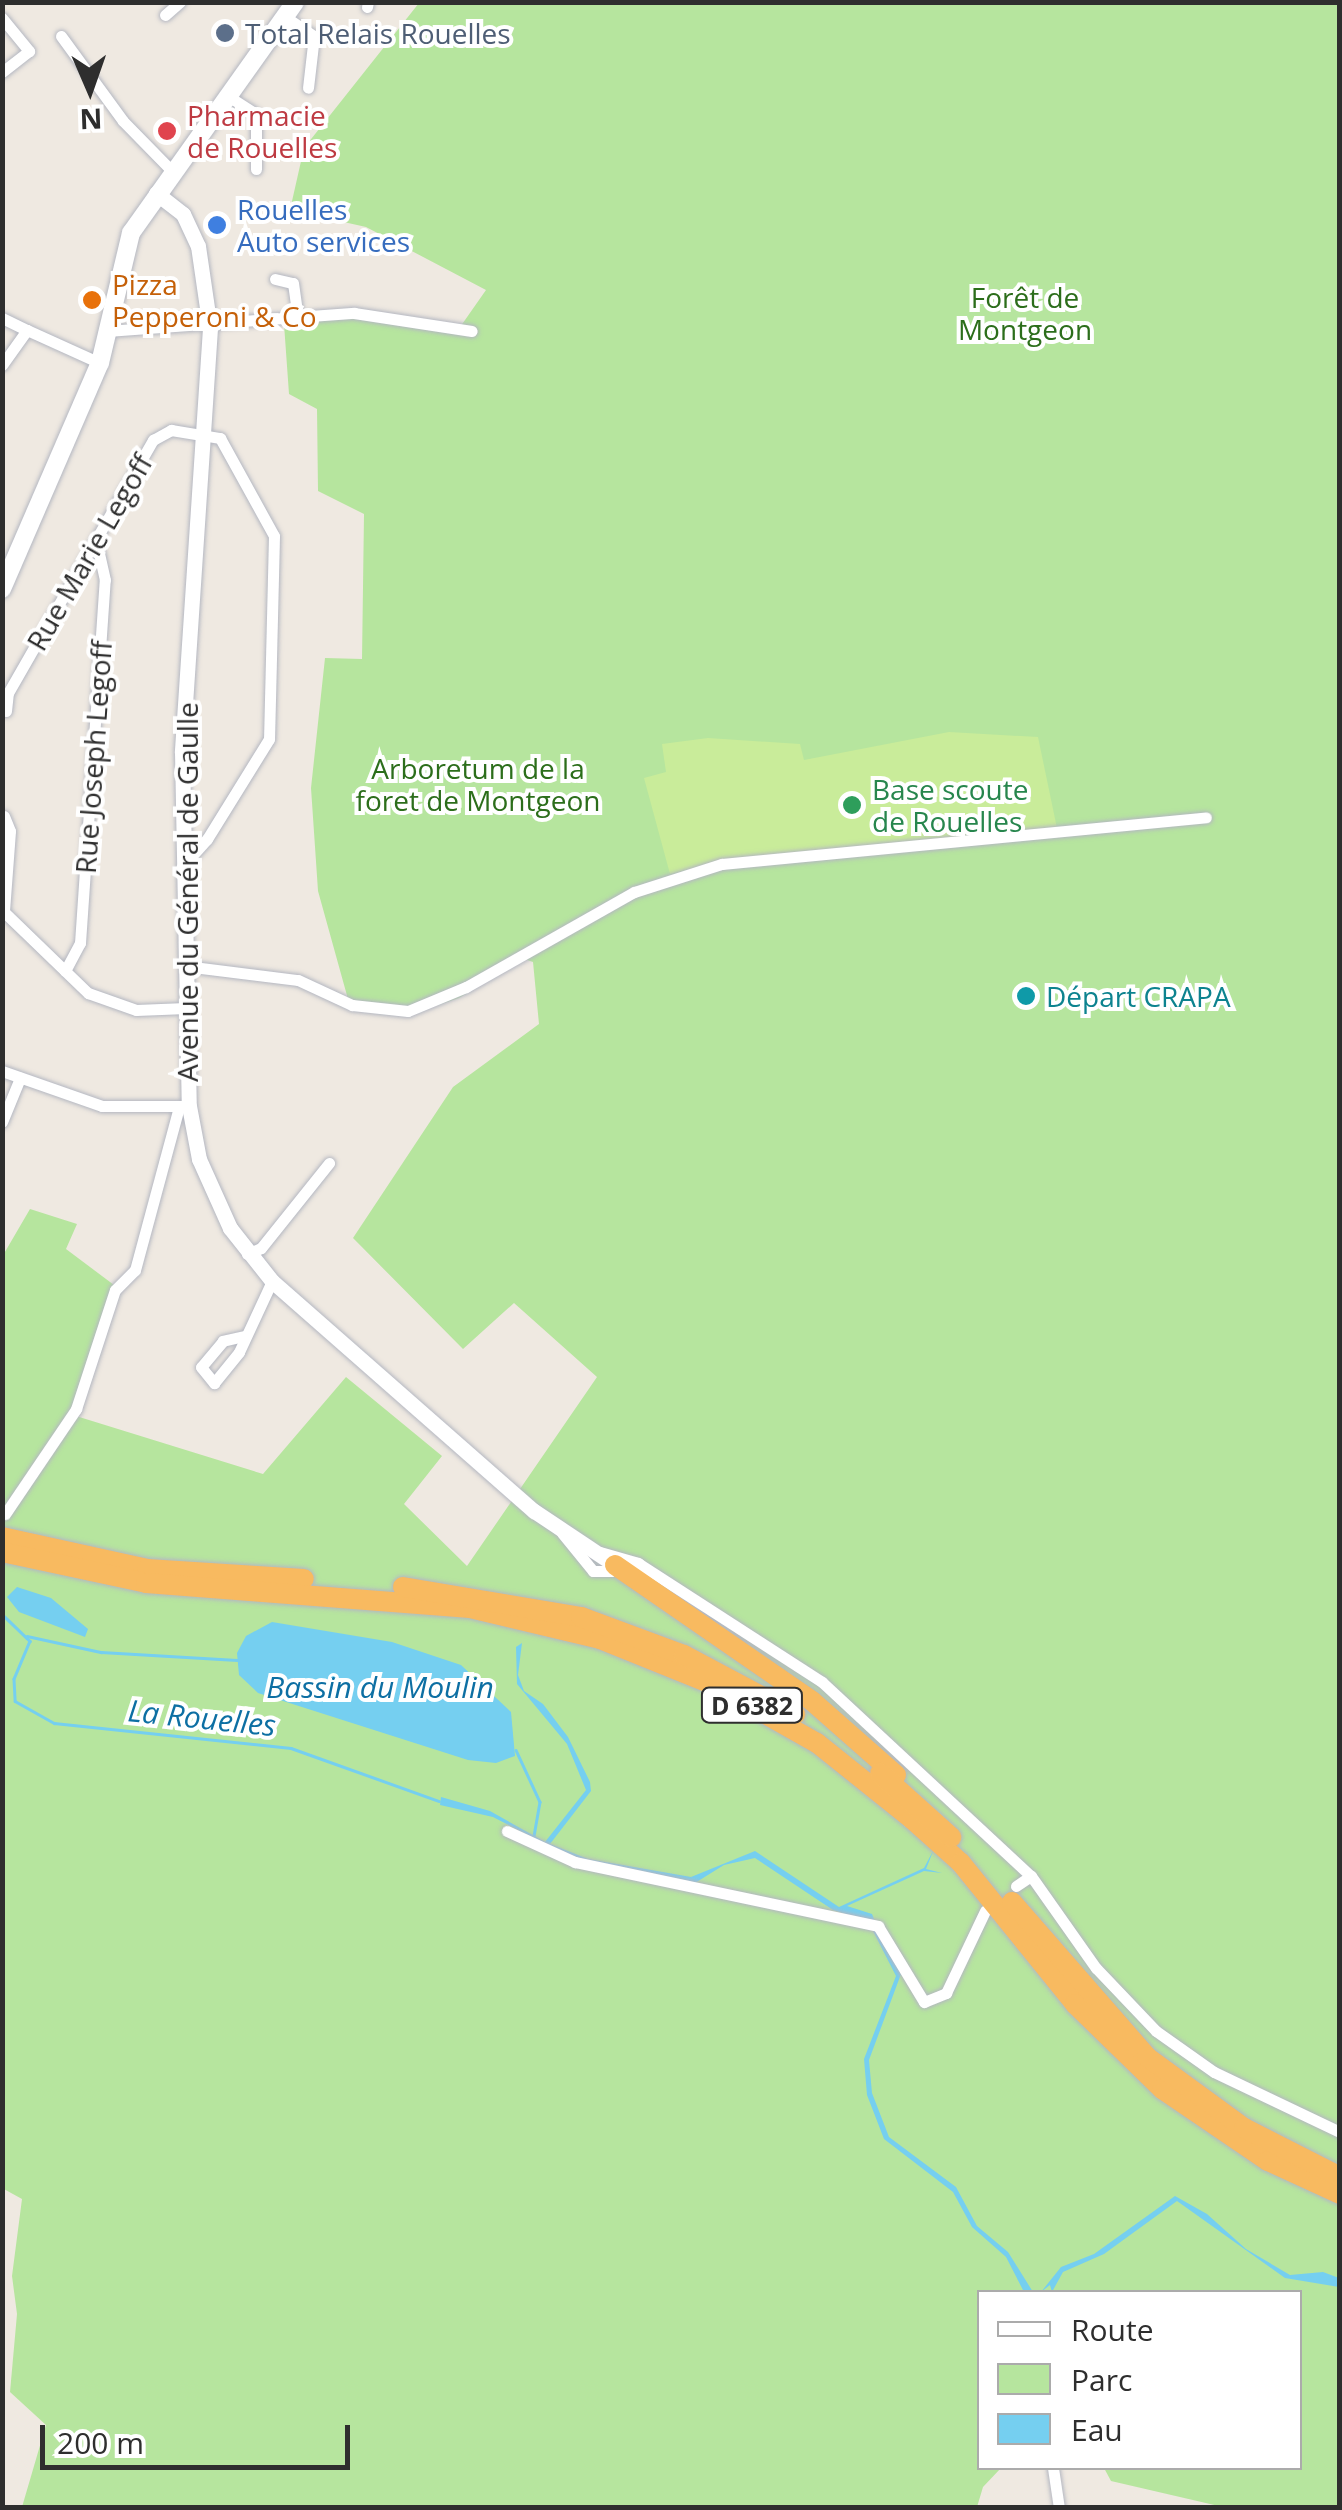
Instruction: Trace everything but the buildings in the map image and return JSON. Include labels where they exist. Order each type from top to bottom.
[{"type":"highway","name":"D 6382","points":[[2,1537],[147,1569],[462,1593],[627,1632],[726,1675],[834,1738],[922,1808],[989,1875],[1147,2057],[1244,2128],[1340,2176]]},
{"type":"highway","name":"D 6382","points":[[2,1552],[146,1584],[470,1608],[600,1639],[714,1685],[817,1743],[961,1863],[1075,2004],[1162,2089],[1268,2160],[1340,2194]]},
{"type":"highway","points":[[618,1560],[812,1701],[920,1796],[989,1875]]},
{"type":"main road","points":[[2,589],[100,363],[131,233],[286,7]]},
{"type":"street","points":[[165,15],[180,2]]},
{"type":"street","points":[[286,7],[314,36],[308,88]]},
{"type":"street","points":[[2,18],[29,51],[2,72]]},
{"type":"street","points":[[61,36],[123,122],[172,171]]},
{"type":"street","points":[[228,96],[256,114],[256,168]]},
{"type":"street","name":"Avenue du Général de Gaulle","points":[[156,193],[183,214],[198,246],[210,328],[182,752],[182,866],[184,1106],[212,1195],[247,1254],[272,1281],[562,1533],[618,1560]]},
{"type":"street","points":[[275,279],[293,283],[298,317]]},
{"type":"street","points":[[107,331],[210,328],[354,313],[472,331]]},
{"type":"street","points":[[2,318],[100,363]]},
{"type":"street","points":[[2,365],[27,330]]},
{"type":"street","name":"Rue Marie Legoff","points":[[6,711],[8,693],[153,440],[171,430],[203,432]]},
{"type":"street","points":[[182,866],[207,839],[269,739],[274,536],[226,447],[203,432]]},
{"type":"street","name":"Rue Joseph Legoff","points":[[66,971],[80,943],[105,580],[96,540]]},
{"type":"street","points":[[4,816],[10,831],[3,910],[66,971],[117,1006],[186,1008]]},
{"type":"street","points":[[184,966],[298,980],[352,1005],[408,1010],[466,987],[620,899],[722,864],[1206,817]]},
{"type":"street","points":[[2,1071],[102,1106],[184,1106],[135,1270],[115,1290],[76,1409],[6,1514]]},
{"type":"street","points":[[2,1122],[20,1078]]},
{"type":"street","points":[[247,1254],[261,1248],[329,1163]]},
{"type":"street","points":[[244,1336],[272,1281]]},
{"type":"street","points":[[562,1533],[594,1571],[618,1560],[822,1682],[1031,1876],[1096,1968],[1156,2031],[1214,2072],[1340,2132]]},
{"type":"street","points":[[507,1831],[575,1862],[873,1925],[924,2002],[946,1993],[985,1911]]},
{"type":"street","points":[[1016,1886],[1031,1876]]},
{"type":"street","points":[[1053,2470],[1059,2508]]},
{"type":"green space","points":[[419,3],[1339,3],[1339,2507],[1223,2507],[1111,2481],[1105,2470],[1302,2470],[1302,2290],[977,2290],[977,2470],[999,2470],[983,2487],[977,2507],[22,2507],[46,2425],[10,2392],[17,2314],[12,2276],[22,2199],[2,2188],[2,1257],[30,1209],[77,1224],[66,1249],[118,1288],[76,1416],[263,1474],[346,1377],[442,1456],[404,1504],[467,1566],[597,1377],[514,1303],[463,1349],[353,1238],[453,1087],[539,1024],[533,962],[524,959],[459,998],[417,1012],[351,1010],[318,891],[311,788],[325,658],[362,659],[364,514],[318,491],[317,409],[289,394],[284,324],[375,315],[458,330],[486,290],[366,227],[290,210],[304,148]]},
{"type":"green space","name":"Base scoute de Rouelles","points":[[949,732],[1038,737],[1058,833],[722,861],[670,874],[644,778],[666,772],[662,744],[708,738],[800,744],[804,760]]},
{"type":"water","points":[[17,1587],[51,1598],[88,1629],[85,1637],[19,1612],[7,1597]]},
{"type":"water","name":"Bassin du Moulin","points":[[272,1622],[392,1642],[461,1665],[511,1712],[515,1756],[496,1763],[468,1760],[258,1693],[239,1675],[237,1653],[246,1636]]},
{"type":"water","points":[[522,1643],[518,1675],[524,1691],[543,1704],[568,1737],[590,1782],[591,1791],[550,1844],[588,1859],[691,1877],[755,1851],[839,1907],[924,1868],[934,1849],[926,1869],[942,1873],[924,1871],[847,1906],[872,1914],[876,1924],[833,1910],[755,1858],[724,1865],[695,1883],[580,1862],[493,1817],[440,1805],[441,1797],[490,1811],[545,1842],[586,1790],[567,1744],[517,1684],[516,1647]]},
{"type":"water","points":[[871,1927],[878,1929],[901,1974],[869,2060],[872,2093],[889,2137],[956,2187],[977,2226],[1008,2252],[1032,2290],[1023,2290],[1006,2257],[972,2227],[953,2192],[884,2139],[867,2095],[864,2059],[896,1976]]},
{"type":"water","points":[[1175,2196],[1207,2214],[1246,2249],[1290,2275],[1323,2272],[1339,2278],[1339,2287],[1285,2278],[1177,2201],[1104,2254],[1063,2272],[1053,2290],[1050,2285],[1043,2290],[1061,2267],[1094,2254]]},
{"type":"waterway","name":"La Rouelles","points":[[2,1614],[30,1641],[14,1679],[15,1701],[54,1723],[291,1748],[439,1801]]},
{"type":"waterway","points":[[27,1636],[101,1652],[237,1660]]},
{"type":"waterway","points":[[516,1750],[540,1802],[534,1836]]},
{"type":"place","name":"Total Relais Rouelles","points":[[225,33]]},
{"type":"place","name":"Pharmacie de Rouelles","points":[[167,131]]},
{"type":"place","name":"Rouelles Auto services","points":[[217,225]]},
{"type":"place","name":"Pizza Pepperoni & Co","points":[[92,300]]},
{"type":"place","name":"Base scoute de Rouelles","points":[[852,805]]},
{"type":"place","name":"Départ CRAPA","points":[[1026,996]]},
{"type":"park label","name":"Forêt de Montgeon","points":[[1025,313]]},
{"type":"park label","name":"Arboretum de la foret de Montgeon","points":[[478,784]]}]
